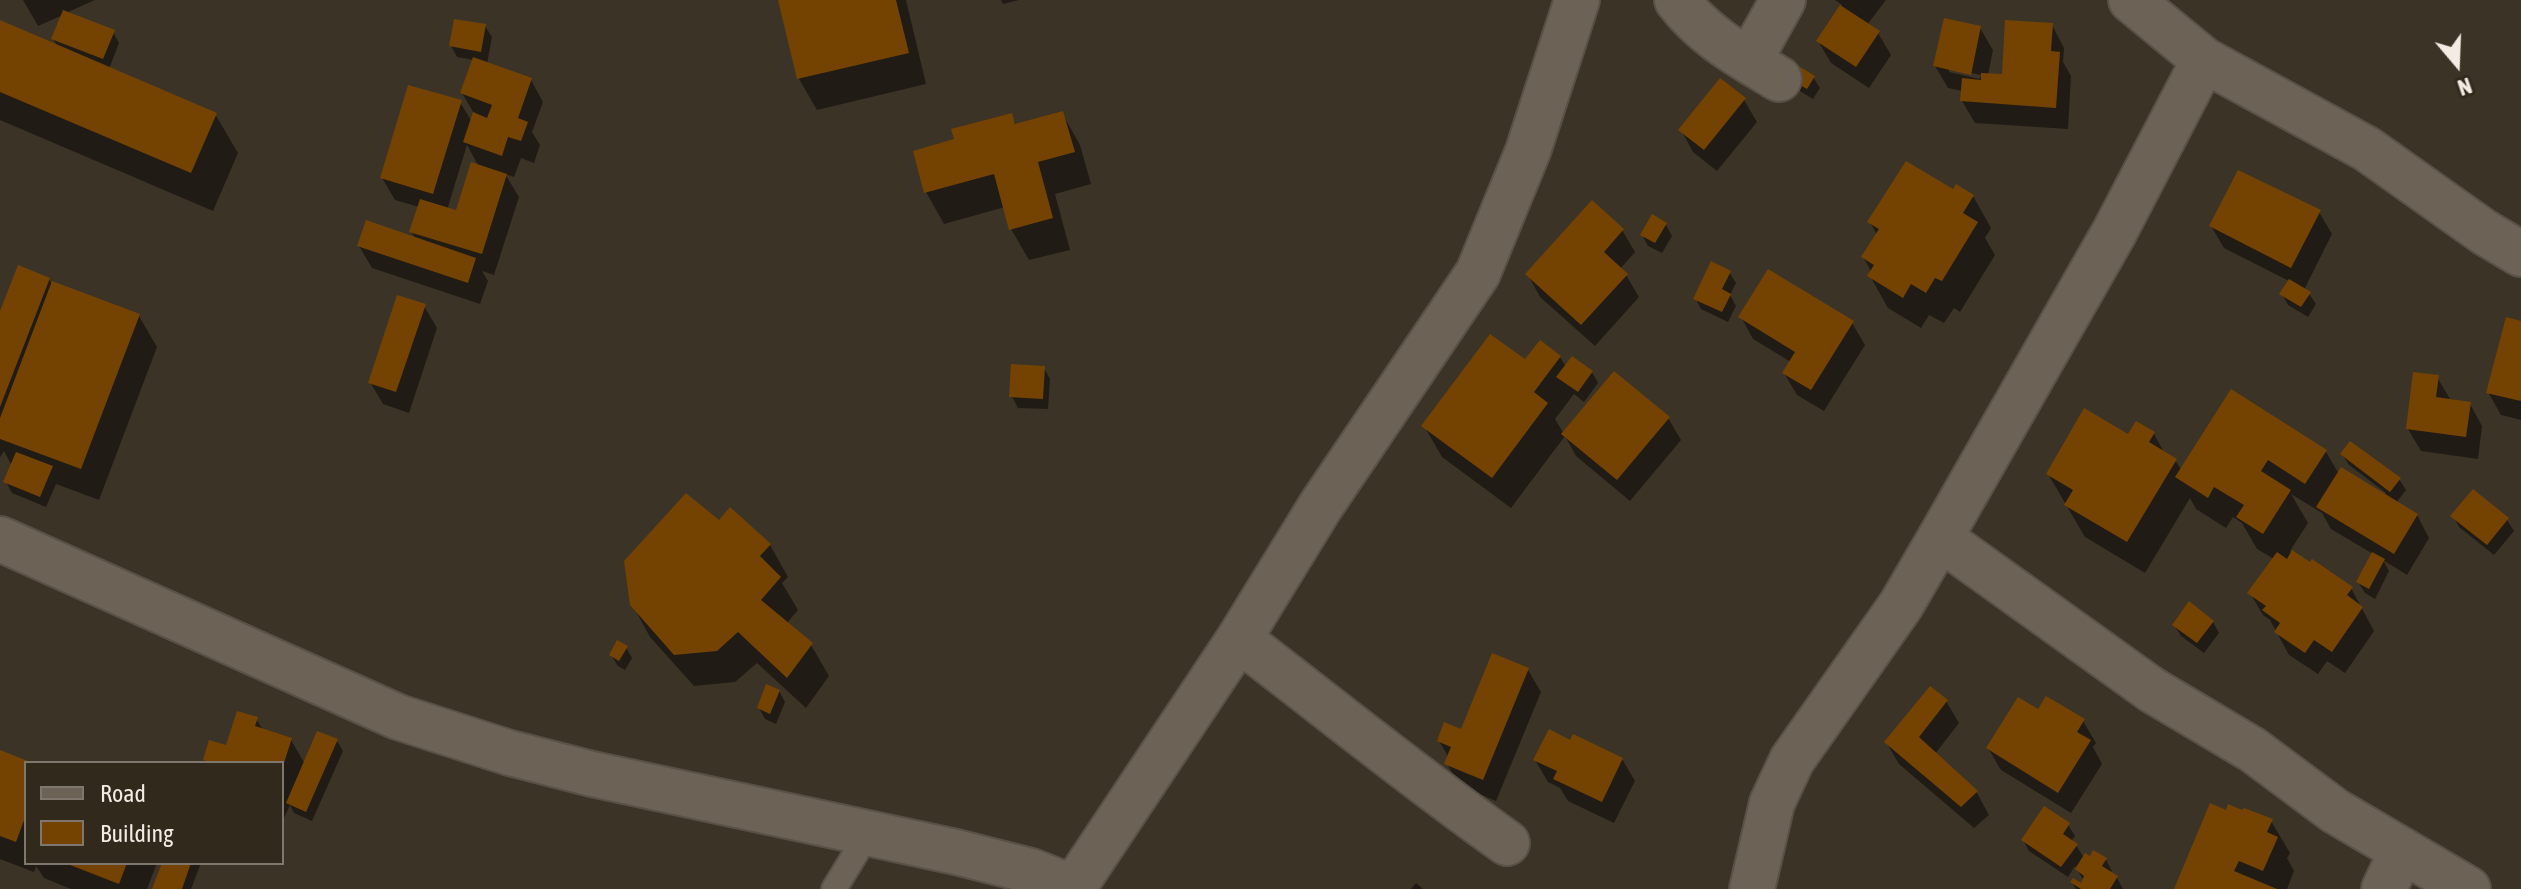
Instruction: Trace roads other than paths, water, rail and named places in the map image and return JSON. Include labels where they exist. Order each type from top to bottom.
[{"type":"street","points":[[0,539],[398,717],[510,753],[592,774],[956,852],[1031,871],[1075,888],[1239,639],[1320,507],[1478,273],[1528,151],[1577,0]]},
{"type":"street","points":[[1677,0],[1687,14],[1721,45],[1764,70],[1783,0]]},
{"type":"street","points":[[2131,0],[2204,60],[2367,149],[2484,232],[2521,254]]},
{"type":"street","points":[[1752,889],[1772,803],[1792,760],[1901,605],[2115,231],[2204,60]]},
{"type":"street","points":[[1940,538],[2152,690],[2253,750],[2335,811],[2393,870],[2468,889]]},
{"type":"street","points":[[1239,639],[1383,753],[1507,843]]},
{"type":"lane","points":[[834,889],[867,835]]}]
